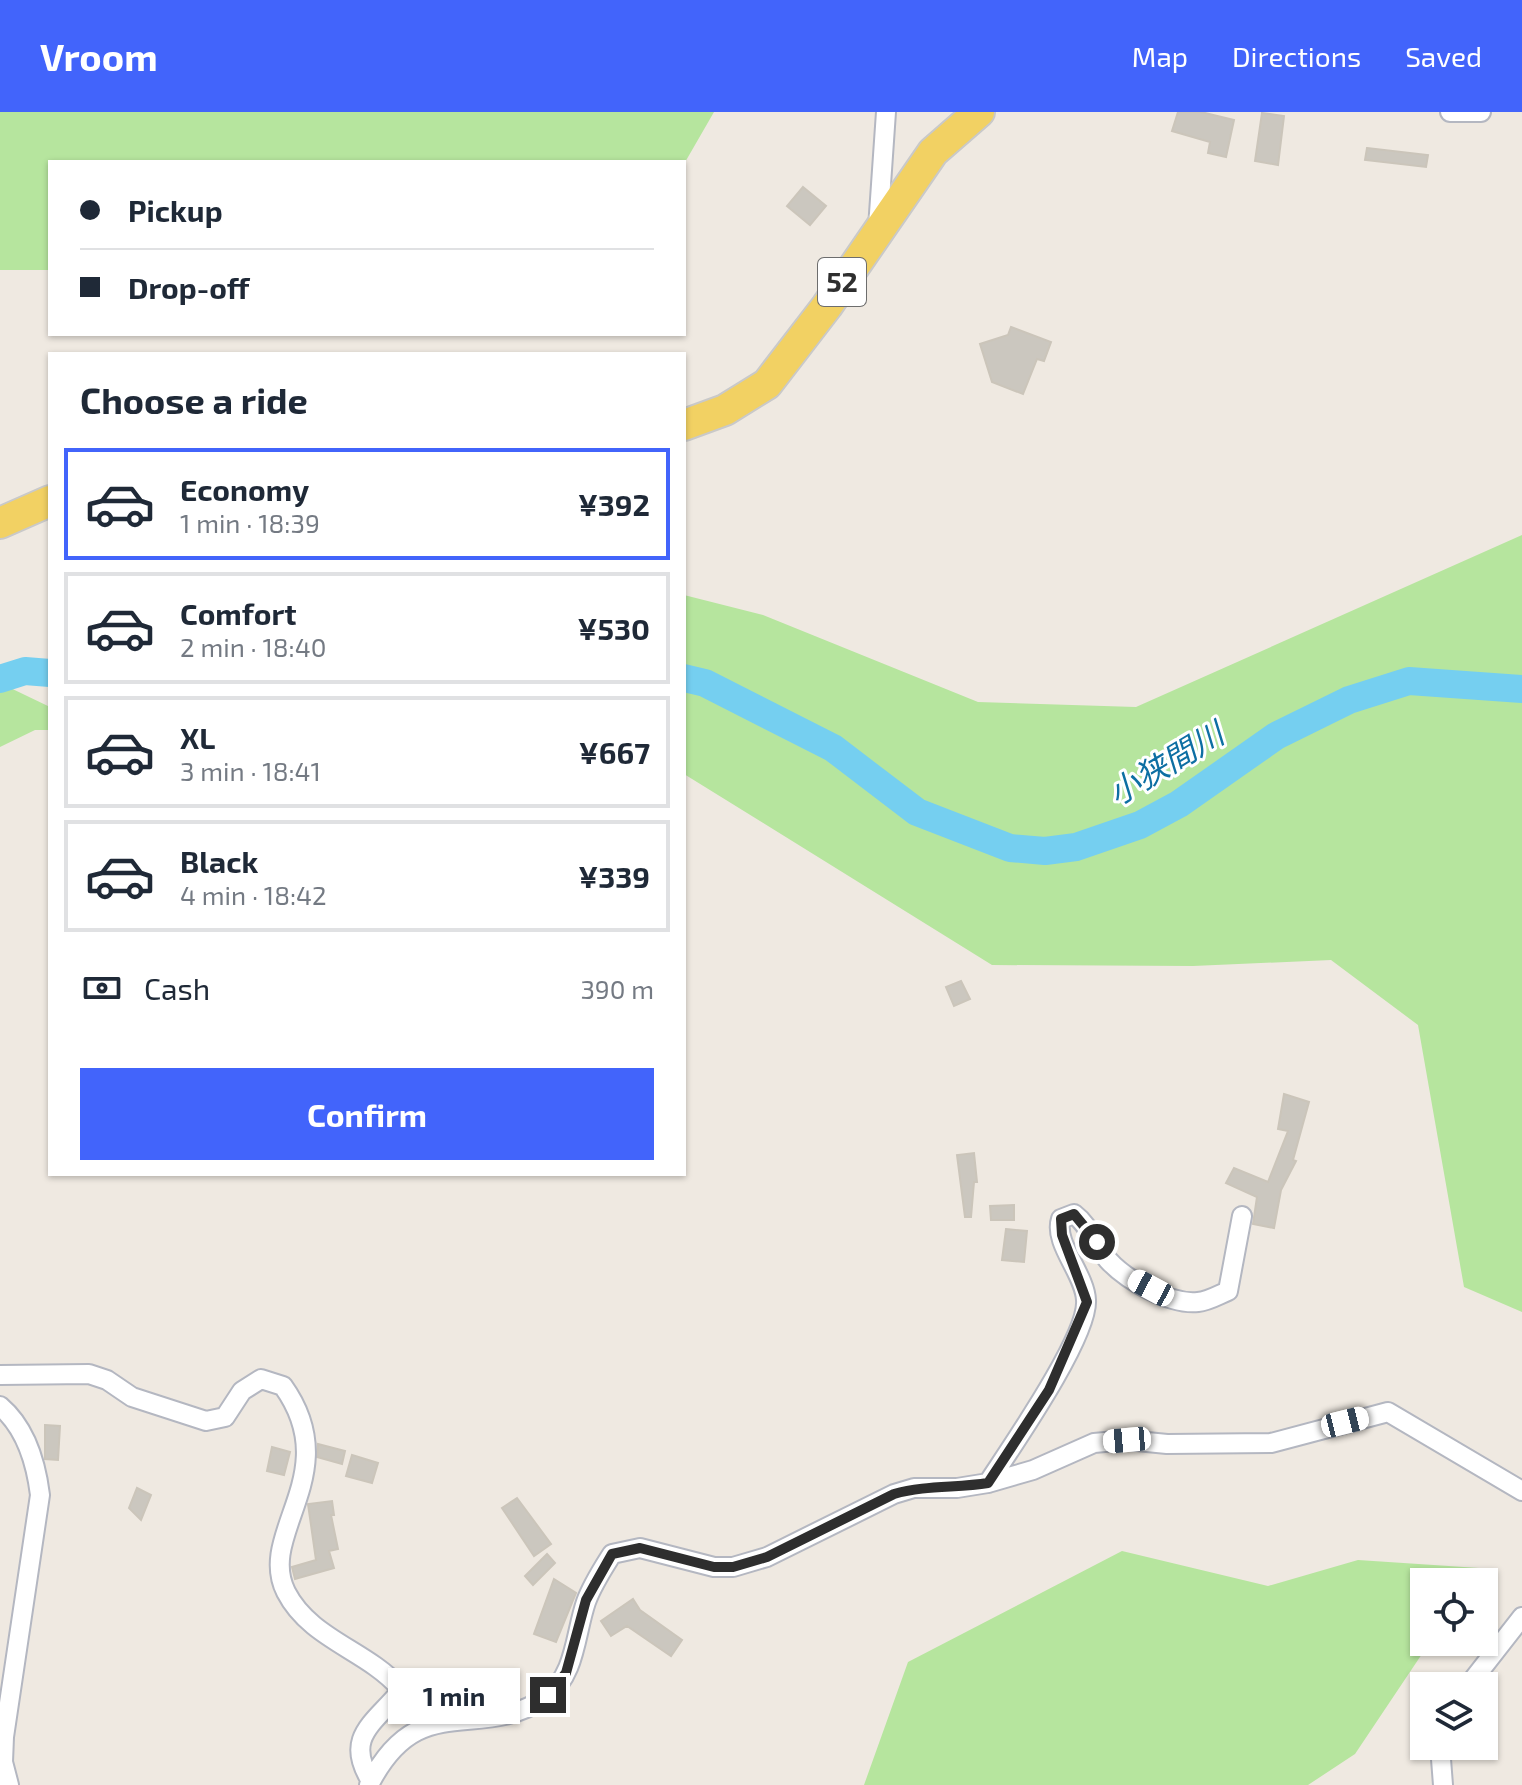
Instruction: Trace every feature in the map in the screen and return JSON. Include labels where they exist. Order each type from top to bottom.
[{"type":"main road","name":"52","points":[[686,424],[725,410],[767,384],[827,306],[933,152],[979,112]]},
{"type":"main road","points":[[0,523],[48,502]]},
{"type":"street","points":[[878,228],[886,112]]},
{"type":"street","points":[[1450,112],[1481,112]]},
{"type":"street","points":[[988,1483],[1049,1390],[1087,1302],[1062,1235],[1061,1219],[1074,1214],[1081,1220],[1106,1258],[1121,1272],[1175,1299],[1196,1302],[1228,1291],[1242,1216]]},
{"type":"street","points":[[0,1375],[89,1374],[107,1380],[132,1397],[206,1421],[225,1417],[250,1384],[261,1379],[283,1386],[296,1407],[308,1443],[302,1487],[281,1559],[281,1579],[296,1607],[315,1627],[399,1687],[399,1693],[371,1723],[361,1740],[358,1755],[370,1783]]},
{"type":"street","points":[[0,1406],[9,1414],[30,1451],[40,1495],[4,1737],[3,1762],[9,1785]]},
{"type":"street","points":[[370,1783],[389,1754],[422,1727],[439,1721],[501,1715],[525,1708],[548,1695],[566,1673],[586,1600],[612,1554],[640,1548],[714,1567],[733,1567],[767,1557],[894,1494],[914,1488],[957,1488],[988,1483],[1033,1470],[1094,1443],[1127,1440],[1167,1444],[1271,1443],[1388,1412],[1522,1491]]},
{"type":"street","points":[[1479,1672],[1522,1617]]},
{"type":"street","points":[[1441,1760],[1443,1785]]},
{"type":"green space","points":[[0,112],[714,112],[686,161],[48,160],[48,270],[0,270]]},
{"type":"green space","points":[[1522,535],[1522,1312],[1464,1287],[1418,1025],[1331,960],[1193,966],[992,965],[686,775],[686,596],[763,615],[978,702],[1136,707]]},
{"type":"green space","points":[[0,683],[48,706],[48,730],[35,730],[0,747]]},
{"type":"green space","points":[[1122,1551],[1268,1586],[1358,1560],[1479,1568],[1410,1568],[1410,1656],[1421,1656],[1355,1754],[1308,1785],[864,1785],[908,1662]]},
{"type":"building","points":[[1178,112],[1201,112],[1234,120],[1226,157],[1208,153],[1210,142],[1172,131]]},
{"type":"building","points":[[1262,113],[1284,116],[1278,165],[1255,161]]},
{"type":"building","points":[[1367,148],[1428,155],[1426,167],[1365,160]]},
{"type":"building","points":[[803,187],[826,206],[810,225],[787,206]]},
{"type":"building","points":[[1011,327],[1051,342],[1044,361],[1037,359],[1023,394],[992,382],[980,344],[1008,335]]},
{"type":"building","points":[[961,981],[970,999],[954,1006],[946,987]]},
{"type":"building","points":[[1284,1094],[1309,1102],[1293,1160],[1296,1161],[1281,1190],[1274,1228],[1253,1224],[1257,1197],[1226,1183],[1234,1168],[1268,1182],[1288,1131],[1278,1129]]},
{"type":"building","points":[[974,1153],[977,1182],[974,1182],[971,1217],[965,1217],[957,1155]]},
{"type":"building","points":[[1014,1205],[1014,1220],[991,1220],[990,1206]]},
{"type":"building","points":[[1006,1229],[1027,1231],[1024,1262],[1002,1260]]},
{"type":"building","points":[[45,1425],[60,1426],[58,1460],[45,1459]]},
{"type":"building","points":[[318,1444],[345,1451],[342,1464],[317,1457]]},
{"type":"building","points":[[272,1447],[290,1452],[284,1475],[267,1471]]},
{"type":"building","points":[[352,1455],[378,1463],[372,1483],[346,1476]]},
{"type":"building","points":[[137,1488],[151,1495],[141,1520],[129,1508]]},
{"type":"building","points":[[517,1498],[551,1544],[534,1556],[502,1508]]},
{"type":"building","points":[[332,1501],[334,1515],[331,1515],[338,1549],[329,1551],[334,1568],[295,1579],[292,1567],[316,1560],[308,1504]]},
{"type":"building","points":[[547,1554],[555,1563],[533,1585],[525,1576]]},
{"type":"building","points":[[554,1579],[576,1593],[556,1642],[534,1634]]},
{"type":"building","points":[[633,1599],[640,1610],[682,1640],[671,1656],[627,1626],[611,1636],[601,1621]]},
{"type":"waterway","name":"小狭間川","points":[[0,679],[25,671],[48,673]]},
{"type":"waterway","name":"小狭間川","points":[[686,678],[705,683],[833,748],[917,812],[1010,848],[1045,851],[1076,847],[1140,825],[1179,804],[1276,736],[1349,700],[1409,681],[1522,689]]},
{"type":"route","points":[[548,1695],[566,1673],[586,1600],[612,1554],[640,1548],[714,1567],[733,1567],[767,1557],[894,1494],[914,1488],[957,1488],[988,1483],[1049,1390],[1087,1302],[1062,1235],[1061,1219],[1074,1214],[1097,1242]]}]
